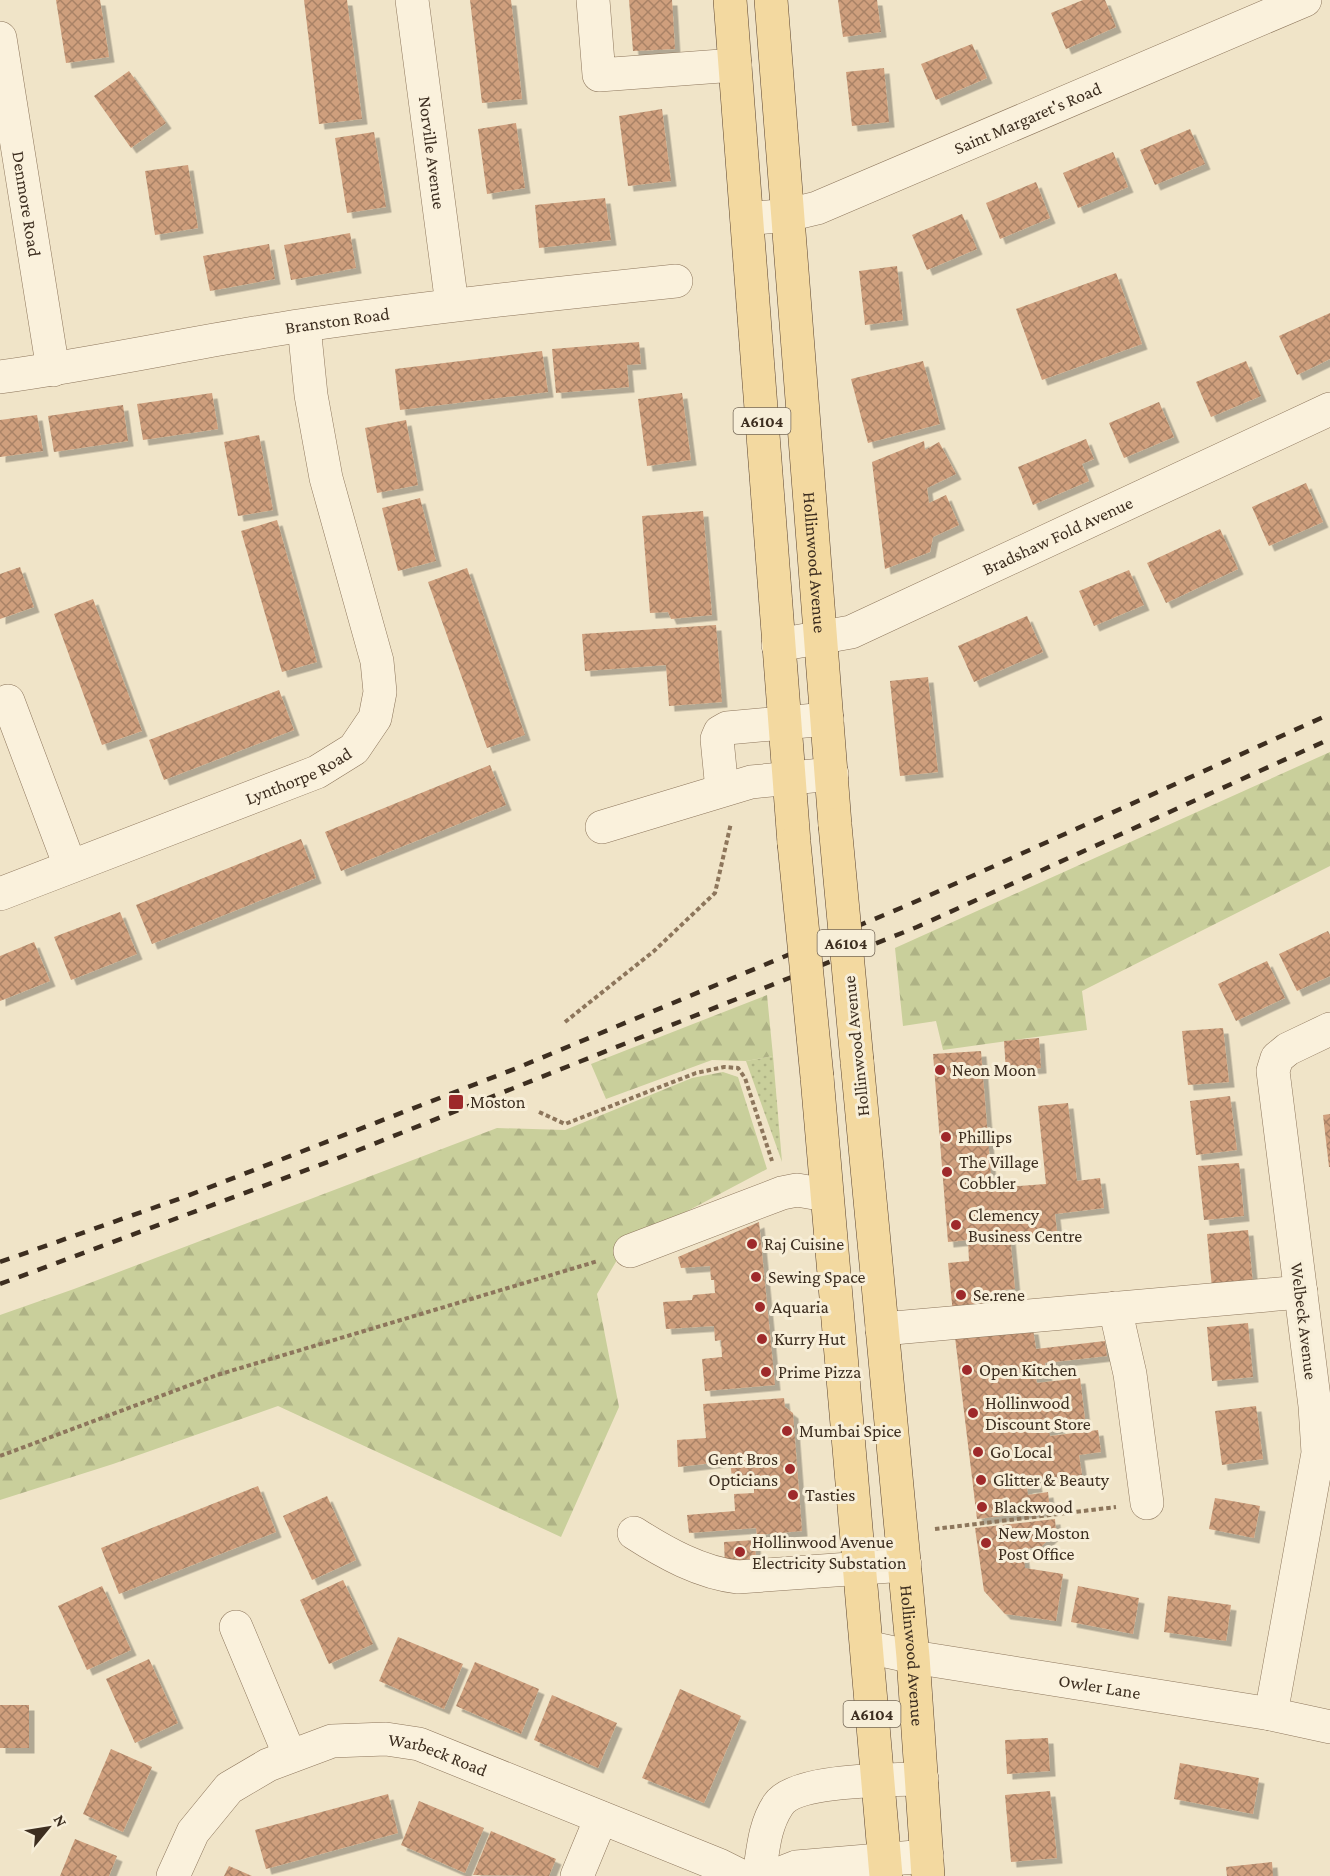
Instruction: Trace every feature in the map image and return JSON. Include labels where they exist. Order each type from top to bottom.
[{"type":"main road","name":"A6104","points":[[730,0],[794,843],[817,1077],[886,1868]]},
{"type":"main road","name":"Hollinwood Avenue","points":[[771,0],[835,825],[905,1565],[927,1866]]},
{"type":"main road","points":[[826,1195],[871,1192]]},
{"type":"street","name":"Norville Avenue","points":[[412,0],[452,305]]},
{"type":"street","points":[[593,0],[599,75],[735,65]]},
{"type":"street","name":"Saint Margaret's Road","points":[[747,219],[788,215],[823,205],[1305,0]]},
{"type":"street","name":"Denmore Road","points":[[0,38],[53,370]]},
{"type":"street","name":"Branston Road","points":[[0,378],[303,326],[452,305],[676,281]]},
{"type":"street","name":"Lynthorpe Road","points":[[0,894],[317,772],[354,749],[375,718],[380,692],[377,661],[326,478],[311,395],[303,326]]},
{"type":"street","name":"Bradshaw Fold Avenue","points":[[778,645],[850,632],[1330,410]]},
{"type":"street","points":[[8,701],[70,866]]},
{"type":"street","points":[[727,803],[717,739],[720,732],[727,728],[827,719]]},
{"type":"street","points":[[602,827],[727,803],[751,782],[832,774]]},
{"type":"street","name":"Welbeck Avenue","points":[[1271,1714],[1318,1453],[1323,1406],[1301,1292],[1273,1071],[1277,1058],[1288,1049],[1330,1029]]},
{"type":"street","points":[[630,1251],[782,1193],[798,1190],[826,1195]]},
{"type":"street","points":[[882,1329],[1301,1292]]},
{"type":"street","points":[[1116,1308],[1130,1374],[1147,1503]]},
{"type":"street","points":[[634,1533],[717,1575],[738,1576],[905,1565]]},
{"type":"street","points":[[236,1627],[290,1756]]},
{"type":"street","name":"Owler Lane","points":[[867,1647],[913,1657],[1271,1714],[1330,1727]]},
{"type":"street","name":"Warbeck Road","points":[[173,1876],[194,1832],[229,1788],[268,1765],[332,1741],[386,1739],[419,1744],[719,1865],[741,1876]]},
{"type":"street","points":[[759,1876],[765,1831],[779,1802],[793,1792],[814,1786],[922,1779]]},
{"type":"street","points":[[578,1876],[601,1818]]},
{"type":"street","points":[[773,1876],[796,1867],[927,1866]]},
{"type":"path","points":[[565,1022],[654,951],[715,893],[727,803]]},
{"type":"path","points":[[539,1112],[565,1124],[696,1073],[724,1067],[738,1068],[745,1078],[782,1193]]},
{"type":"path","points":[[0,1455],[217,1375],[630,1251]]},
{"type":"path","points":[[935,1529],[1147,1503]]},
{"type":"green space","points":[[1330,752],[1330,866],[1082,991],[1087,1030],[943,1050],[936,1021],[903,1026],[895,948]]},
{"type":"green space","points":[[767,995],[773,1056],[746,1061],[712,1060],[606,1099],[591,1064]]},
{"type":"green space","points":[[773,1056],[782,1162],[746,1061]]},
{"type":"green space","points":[[723,1072],[738,1077],[767,1169],[627,1243],[597,1294],[619,1407],[561,1537],[278,1406],[113,1464],[0,1500],[0,1315],[497,1128],[565,1130],[692,1078]]},
{"type":"building","points":[[56,0],[100,0],[109,57],[66,63]]},
{"type":"building","points":[[304,0],[347,0],[362,119],[319,124]]},
{"type":"building","points":[[470,0],[511,0],[522,99],[482,103]]},
{"type":"building","points":[[629,0],[672,0],[675,49],[633,51]]},
{"type":"building","points":[[838,0],[877,0],[881,32],[843,37]]},
{"type":"building","points":[[1083,0],[1105,0],[1116,27],[1066,49],[1051,13]]},
{"type":"building","points":[[972,44],[987,78],[936,100],[921,64]]},
{"type":"building","points":[[884,68],[889,122],[852,126],[846,72]]},
{"type":"building","points":[[129,71],[166,123],[131,148],[94,96]]},
{"type":"building","points":[[662,109],[671,181],[628,186],[619,116]]},
{"type":"building","points":[[516,123],[525,188],[487,194],[478,129]]},
{"type":"building","points":[[1190,129],[1205,164],[1155,185],[1140,150]]},
{"type":"building","points":[[374,132],[386,207],[347,213],[335,138]]},
{"type":"building","points":[[1113,152],[1128,187],[1078,208],[1063,173]]},
{"type":"building","points":[[188,165],[198,228],[155,235],[145,171]]},
{"type":"building","points":[[1036,182],[1050,218],[1000,239],[986,203]]},
{"type":"building","points":[[605,198],[611,240],[539,248],[535,205]]},
{"type":"building","points":[[962,214],[977,249],[927,270],[912,235]]},
{"type":"building","points":[[350,233],[356,268],[291,280],[284,245]]},
{"type":"building","points":[[269,244],[275,279],[210,291],[203,256]]},
{"type":"building","points":[[897,266],[903,320],[865,325],[859,271]]},
{"type":"building","points":[[1116,273],[1142,344],[1042,380],[1016,309]]},
{"type":"building","points":[[1330,313],[1330,359],[1297,375],[1279,336]]},
{"type":"building","points":[[639,342],[641,364],[627,365],[629,387],[556,393],[552,349]]},
{"type":"building","points":[[542,351],[548,392],[400,410],[395,369]]},
{"type":"building","points":[[923,361],[940,424],[868,443],[851,379]]},
{"type":"building","points":[[1246,361],[1261,396],[1211,417],[1196,382]]},
{"type":"building","points":[[212,393],[218,429],[143,440],[137,404]]},
{"type":"building","points":[[682,393],[691,460],[647,466],[638,399]]},
{"type":"building","points":[[1159,402],[1174,437],[1124,458],[1109,423]]},
{"type":"building","points":[[123,405],[128,441],[54,452],[48,416]]},
{"type":"building","points":[[37,415],[43,451],[0,457],[0,420]]},
{"type":"building","points":[[406,420],[418,485],[377,493],[365,428]]},
{"type":"building","points":[[259,435],[273,510],[238,516],[224,442]]},
{"type":"building","points":[[1086,439],[1094,459],[1082,464],[1089,481],[1033,505],[1018,467]]},
{"type":"building","points":[[924,441],[925,450],[939,442],[956,474],[927,488],[929,503],[946,495],[959,525],[933,537],[930,552],[885,569],[872,462]]},
{"type":"building","points":[[1306,483],[1323,522],[1269,546],[1252,507]]},
{"type":"building","points":[[420,498],[436,561],[398,571],[382,508]]},
{"type":"building","points":[[703,511],[712,615],[671,619],[668,612],[650,613],[642,516]]},
{"type":"building","points":[[277,520],[317,662],[282,672],[241,531]]},
{"type":"building","points":[[1220,529],[1238,569],[1166,603],[1147,563]]},
{"type":"building","points":[[20,567],[34,607],[0,619],[0,574]]},
{"type":"building","points":[[467,568],[525,735],[487,748],[428,582]]},
{"type":"building","points":[[1129,570],[1144,605],[1094,626],[1079,591]]},
{"type":"building","points":[[93,599],[142,731],[102,745],[54,614]]},
{"type":"building","points":[[1027,616],[1043,652],[974,682],[958,646]]},
{"type":"building","points":[[716,625],[722,702],[669,706],[666,665],[585,671],[582,634]]},
{"type":"building","points":[[928,677],[938,772],[900,776],[890,681]]},
{"type":"building","points":[[279,690],[294,730],[164,780],[149,740]]},
{"type":"building","points":[[490,765],[506,805],[341,871],[325,832]]},
{"type":"building","points":[[301,839],[316,878],[152,944],[136,905]]},
{"type":"building","points":[[120,912],[137,954],[71,980],[54,937]]},
{"type":"building","points":[[1328,931],[1330,935],[1330,976],[1297,991],[1279,954]]},
{"type":"building","points":[[34,942],[50,981],[0,1001],[0,956]]},
{"type":"building","points":[[1267,961],[1285,998],[1236,1021],[1218,984]]},
{"type":"building","points":[[1223,1028],[1229,1082],[1188,1085],[1182,1031]]},
{"type":"building","points":[[1039,1038],[1041,1068],[1006,1071],[1004,1041]]},
{"type":"building","points":[[981,1051],[992,1188],[1046,1184],[1038,1106],[1068,1103],[1077,1181],[1100,1178],[1104,1208],[1055,1214],[1057,1231],[1010,1236],[1015,1289],[1002,1290],[1004,1310],[953,1314],[948,1263],[969,1261],[968,1240],[948,1242],[933,1054]]},
{"type":"building","points":[[1230,1096],[1237,1150],[1196,1155],[1190,1101]]},
{"type":"building","points":[[1330,1114],[1330,1167],[1329,1167],[1323,1115]]},
{"type":"building","points":[[1239,1163],[1244,1216],[1204,1220],[1198,1166]]},
{"type":"building","points":[[759,1222],[775,1385],[705,1391],[702,1359],[722,1357],[721,1340],[715,1341],[714,1326],[666,1329],[663,1302],[692,1300],[693,1295],[715,1293],[710,1266],[681,1268],[678,1257]]},
{"type":"building","points":[[1248,1230],[1253,1284],[1212,1288],[1207,1234]]},
{"type":"building","points":[[1248,1323],[1253,1377],[1212,1381],[1207,1327]]},
{"type":"building","points":[[954,1329],[1033,1329],[1036,1349],[1105,1341],[1107,1356],[1045,1363],[1047,1377],[1036,1379],[1037,1383],[1080,1378],[1085,1419],[1060,1421],[1060,1428],[1049,1430],[1050,1436],[1098,1430],[1101,1452],[1079,1455],[1082,1475],[1036,1480],[1037,1487],[1027,1488],[1028,1495],[1048,1492],[1050,1510],[977,1519]]},
{"type":"building","points":[[784,1398],[785,1407],[793,1413],[802,1531],[757,1535],[756,1528],[689,1533],[687,1515],[735,1511],[734,1494],[754,1493],[754,1483],[753,1476],[732,1478],[730,1461],[678,1467],[677,1440],[706,1438],[703,1404]]},
{"type":"building","points":[[1256,1406],[1263,1459],[1222,1465],[1215,1411]]},
{"type":"building","points":[[258,1486],[276,1532],[119,1594],[101,1548]]},
{"type":"building","points":[[327,1496],[356,1560],[312,1580],[283,1516]]},
{"type":"building","points":[[1215,1498],[1260,1506],[1254,1538],[1209,1529]]},
{"type":"building","points":[[1055,1519],[1056,1532],[1041,1547],[1023,1549],[1025,1568],[1063,1574],[1056,1621],[1005,1614],[984,1591],[975,1528]]},
{"type":"building","name":"Hollinwood Avenue Electricity Substation","points":[[755,1540],[756,1563],[725,1565],[724,1542]]},
{"type":"building","points":[[343,1580],[373,1644],[329,1664],[300,1600]]},
{"type":"building","points":[[102,1586],[131,1650],[87,1670],[58,1606]]},
{"type":"building","points":[[1078,1586],[1139,1598],[1133,1634],[1071,1622]]},
{"type":"building","points":[[1168,1596],[1231,1605],[1226,1641],[1164,1632]]},
{"type":"building","points":[[398,1637],[463,1664],[444,1709],[379,1681]]},
{"type":"building","points":[[149,1659],[178,1723],[135,1743],[106,1679]]},
{"type":"building","points":[[475,1662],[539,1689],[521,1734],[456,1706]]},
{"type":"building","points":[[680,1689],[741,1716],[704,1803],[642,1778]]},
{"type":"building","points":[[552,1695],[617,1723],[598,1768],[534,1740]]},
{"type":"building","points":[[0,1705],[29,1705],[29,1748],[0,1748]]},
{"type":"building","points":[[1048,1738],[1050,1771],[1007,1774],[1005,1740]]},
{"type":"building","points":[[111,1749],[152,1767],[123,1832],[83,1814]]},
{"type":"building","points":[[1180,1763],[1259,1778],[1253,1814],[1174,1799]]},
{"type":"building","points":[[1050,1791],[1057,1858],[1011,1862],[1005,1795]]},
{"type":"building","points":[[388,1794],[398,1833],[266,1869],[255,1830]]},
{"type":"building","points":[[419,1801],[484,1828],[465,1873],[401,1845]]},
{"type":"building","points":[[491,1831],[556,1859],[549,1876],[473,1875]]},
{"type":"building","points":[[75,1839],[117,1856],[109,1876],[60,1876]]},
{"type":"building","points":[[1272,1862],[1273,1876],[1227,1876],[1226,1867]]},
{"type":"building","points":[[229,1866],[252,1876],[224,1876]]},
{"type":"railway","points":[[0,1262],[187,1196],[517,1068],[908,905],[1330,714]]},
{"type":"railway","points":[[0,1284],[336,1159],[917,927],[1330,739]]},
{"type":"place","name":"Neon Moon","points":[[940,1070]]},
{"type":"place","name":"Moston","points":[[456,1102]]},
{"type":"place","name":"Phillips","points":[[946,1137]]},
{"type":"place","name":"The Village Cobbler","points":[[947,1172]]},
{"type":"place","name":"Clemency Business Centre","points":[[956,1225]]},
{"type":"place","name":"Raj Cuisine","points":[[752,1244]]},
{"type":"place","name":"Sewing Space","points":[[756,1277]]},
{"type":"place","name":"Se.rene","points":[[961,1295]]},
{"type":"place","name":"Aquaria","points":[[760,1307]]},
{"type":"place","name":"Kurry Hut","points":[[762,1339]]},
{"type":"place","name":"Open Kitchen","points":[[967,1370]]},
{"type":"place","name":"Prime Pizza","points":[[766,1372]]},
{"type":"place","name":"Hollinwood Discount Store","points":[[973,1413]]},
{"type":"place","name":"Mumbai Spice","points":[[787,1431]]},
{"type":"place","name":"Go Local","points":[[978,1452]]},
{"type":"place","name":"Gent Bros Opticians","points":[[790,1469]]},
{"type":"place","name":"Glitter & Beauty","points":[[981,1480]]},
{"type":"place","name":"Tasties","points":[[793,1495]]},
{"type":"place","name":"Blackwood","points":[[982,1507]]},
{"type":"place","name":"New Moston Post Office","points":[[986,1543]]},
{"type":"place","name":"Hollinwood Avenue Electricity Substation","points":[[740,1552]]}]
